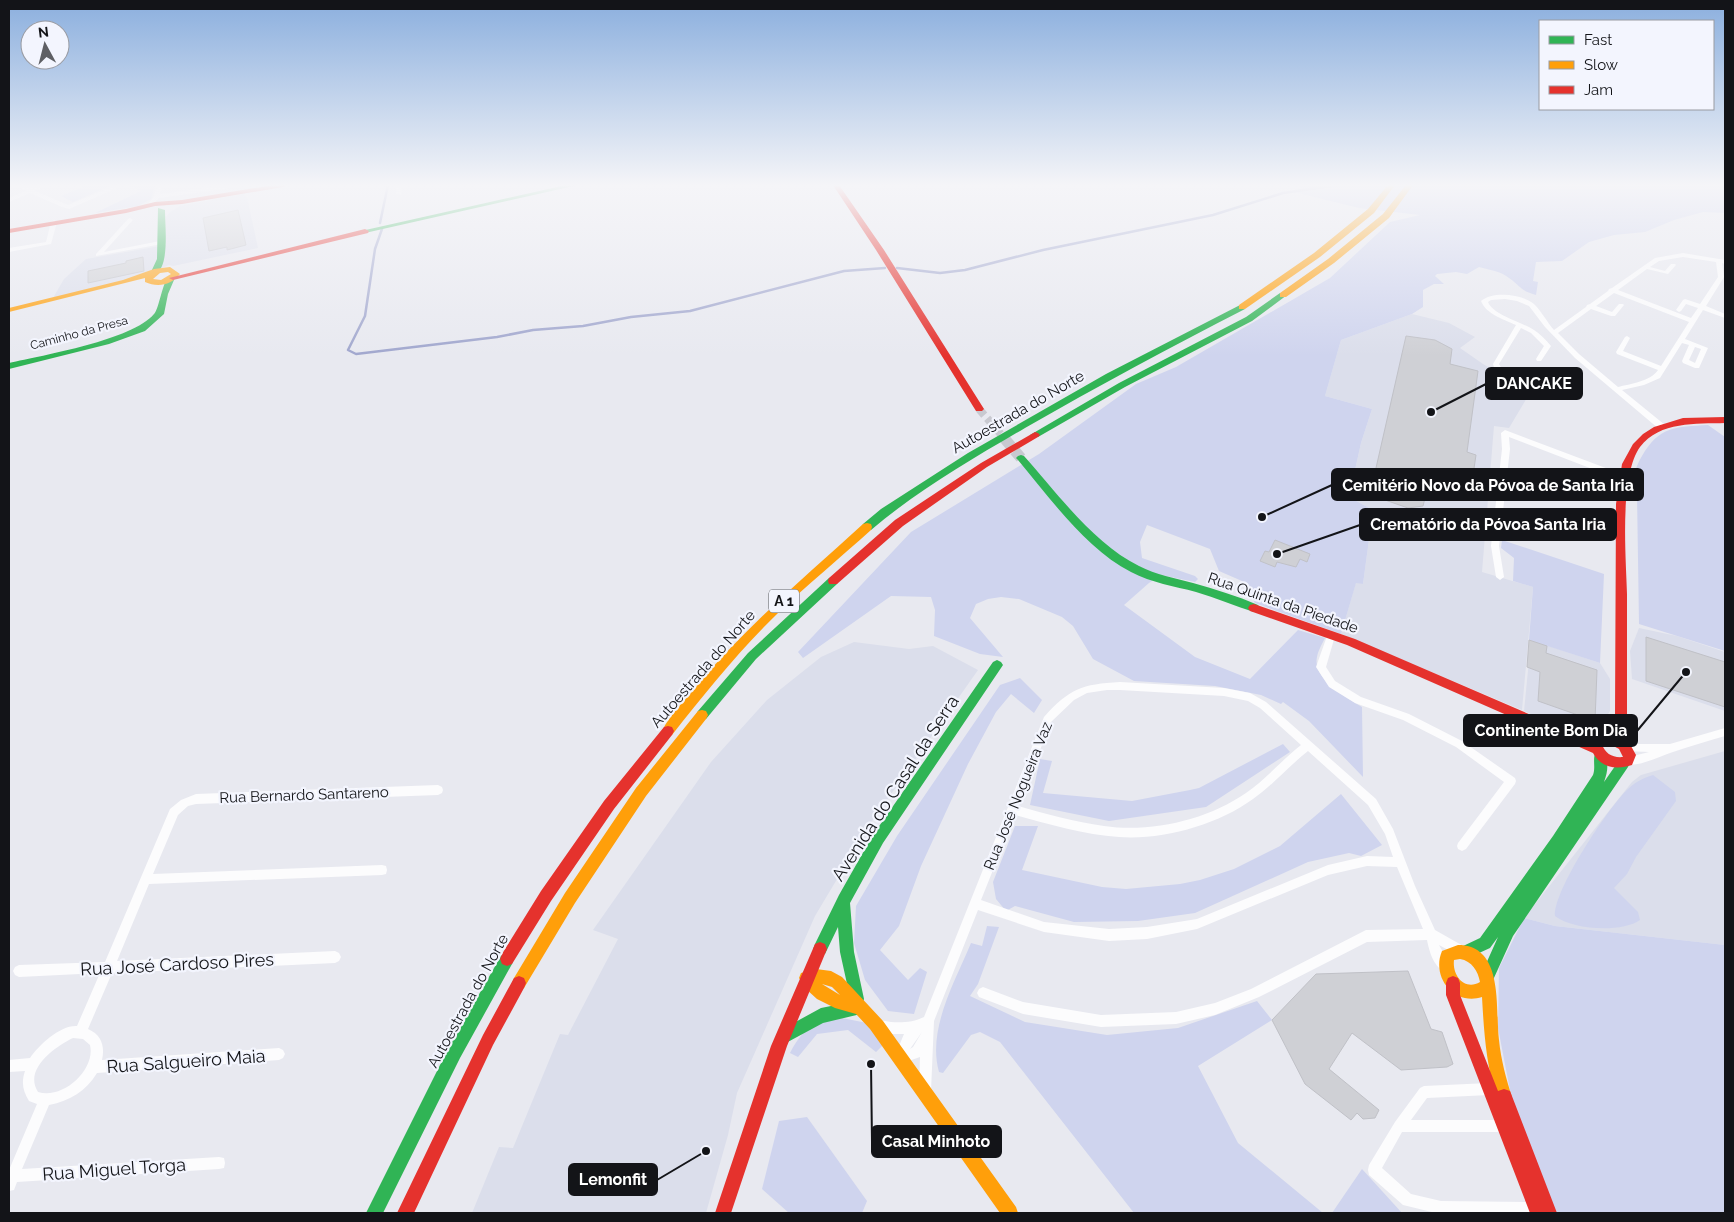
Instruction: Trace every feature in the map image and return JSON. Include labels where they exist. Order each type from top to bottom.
[{"type":"main road","points":[[9,311],[126,282],[170,274],[182,269],[314,242]]},
{"type":"main road","points":[[875,242],[979,409]]},
{"type":"main road","name":"Autoestrada do Norte","points":[[374,1213],[489,988],[546,896],[609,805],[697,694],[782,602],[885,512],[971,455],[1109,376],[1235,312],[1333,242]]},
{"type":"main road","name":"Autoestrada do Norte","points":[[405,1213],[488,1040],[534,956],[570,898],[642,792],[709,706],[752,656],[806,605],[899,523],[984,465],[1122,385],[1249,319],[1331,261],[1354,242]]},
{"type":"main road","points":[[153,278],[161,259],[160,243]]},
{"type":"main road","points":[[161,259],[170,274]]},
{"type":"main road","name":"Caminho da Presa","points":[[9,366],[106,342],[142,329],[160,314],[170,274]]},
{"type":"main road","points":[[153,278],[164,294]]},
{"type":"main road","points":[[1626,747],[1626,733],[1621,716],[1621,512],[1624,478],[1629,459],[1638,444],[1648,435],[1662,427],[1694,420],[1725,420]]},
{"type":"main road","name":"Rua Quinta da Piedade","points":[[1021,458],[1092,536],[1120,560],[1135,568],[1158,579],[1202,589],[1351,642],[1566,735],[1600,745]]},
{"type":"main road","name":"Avenida do Casal da Serra","points":[[723,1213],[770,1067],[806,978],[844,900],[878,839],[997,665]]},
{"type":"main road","points":[[1464,952],[1485,942],[1577,813],[1599,778],[1602,769],[1600,745],[1621,716]]},
{"type":"main road","points":[[1541,1212],[1498,1074],[1490,1038],[1488,980],[1482,963],[1464,952],[1456,951],[1447,956],[1444,965],[1448,977],[1453,983],[1460,988],[1474,993],[1480,992],[1488,980],[1508,931],[1630,755],[1626,747],[1616,739],[1600,745]]},
{"type":"main road","points":[[1600,745],[1615,763],[1626,762]]},
{"type":"main road","points":[[844,900],[843,936],[846,960],[860,1008]]},
{"type":"main road","points":[[860,1008],[825,998],[816,991],[806,978],[819,974],[827,975],[848,991],[860,1008],[878,1026],[1010,1213]]},
{"type":"main road","points":[[1453,983],[1453,995],[1504,1126],[1541,1212]]},
{"type":"main road","points":[[784,1036],[821,1016],[860,1008]]},
{"type":"street","points":[[108,242],[98,255],[160,243]]},
{"type":"street","points":[[9,250],[49,243]]},
{"type":"street","points":[[1554,333],[1611,290],[1657,259],[1689,256],[1722,262],[1717,283],[1658,376],[1649,381],[1618,389]]},
{"type":"street","points":[[1645,267],[1666,274],[1673,265]]},
{"type":"street","points":[[1717,283],[1725,286]]},
{"type":"street","points":[[1611,290],[1692,321]]},
{"type":"street","points":[[1540,358],[1548,346],[1533,332],[1496,314],[1486,306],[1484,301],[1495,297],[1519,299],[1531,305],[1554,333],[1577,356],[1662,427]]},
{"type":"street","points":[[1679,310],[1685,301],[1725,316]]},
{"type":"street","points":[[1589,306],[1613,315],[1621,305]]},
{"type":"street","points":[[1521,325],[1517,328],[1496,364],[1497,368],[1506,375],[1533,387],[1539,375]]},
{"type":"street","points":[[1627,338],[1618,352],[1662,369]]},
{"type":"street","points":[[1680,340],[1693,344]]},
{"type":"street","points":[[1500,577],[1495,546],[1506,449],[1505,433],[1624,478]]},
{"type":"street","points":[[1332,636],[1321,667],[1332,684],[1358,700],[1406,717],[1459,744],[1511,781],[1462,846]]},
{"type":"street","name":"Rua José Nogueira Vaz","points":[[900,1058],[917,1052],[923,1046],[925,1027],[1047,720],[1064,700],[1081,691],[1103,687],[1120,686],[1224,692],[1250,696],[1263,705],[1372,802],[1389,832],[1431,934],[1435,951],[1444,965]]},
{"type":"street","points":[[1626,762],[1648,757],[1670,748],[1725,732]]},
{"type":"street","points":[[1011,809],[1105,831],[1140,832],[1195,822],[1217,814],[1244,800],[1309,745]]},
{"type":"street","points":[[1626,747],[1670,748]]},
{"type":"street","name":"Rua Bernardo Santareno","points":[[174,812],[185,803],[196,799],[438,790]]},
{"type":"street","points":[[81,1032],[174,812]]},
{"type":"street","points":[[974,903],[1044,926],[1109,934],[1147,933],[1197,924],[1328,870],[1348,864],[1367,861],[1400,862]]},
{"type":"street","points":[[146,879],[382,870]]},
{"type":"street","points":[[983,993],[1023,1008],[1101,1021],[1176,1018],[1215,1009],[1255,993],[1366,936],[1431,934],[1464,952]]},
{"type":"street","name":"Rua José Cardoso Pires","points":[[19,971],[334,957]]},
{"type":"street","points":[[878,1026],[895,1030],[925,1027]]},
{"type":"street","name":"Rua José Nogueira Vaz","points":[[925,1027],[925,1092]]},
{"type":"street","points":[[73,1032],[81,1032],[90,1034],[98,1047],[97,1057],[87,1077],[72,1090],[55,1098],[45,1100],[36,1098],[30,1093],[27,1085],[32,1064],[54,1040],[73,1032]]},
{"type":"street","name":"Rua Salgueiro Maia","points":[[93,1067],[279,1054]]},
{"type":"street","points":[[9,1066],[32,1064]]},
{"type":"street","points":[[1490,1089],[1424,1092],[1399,1126],[1374,1170],[1408,1200],[1441,1208],[1541,1212]]},
{"type":"street","points":[[10,1179],[45,1100]]},
{"type":"street","points":[[1399,1126],[1504,1126]]},
{"type":"street","name":"Rua Miguel Torga","points":[[10,1179],[219,1163]]},
{"type":"shaded area","points":[[166,242],[257,242],[258,248],[173,266],[169,265],[145,275],[53,298],[64,279],[86,259],[166,245]]},
{"type":"shaded area","points":[[1369,242],[1589,242],[1562,261],[1536,262],[1533,281],[1538,282],[1536,295],[1523,290],[1502,274],[1479,267],[1467,274],[1456,272],[1437,274],[1435,276],[1444,284],[1434,284],[1423,290],[1423,307],[1412,314],[1341,340],[1325,396],[1372,409],[1361,443],[1349,497],[1373,510],[1363,584],[1356,583],[1341,634],[1255,603],[1242,581],[1219,571],[1210,549],[1147,525],[1140,542],[1142,558],[1195,576],[1198,579],[1195,582],[1161,575],[1124,605],[1195,657],[1250,679],[1298,630],[1325,638],[1317,657],[1320,673],[1332,687],[1362,707],[1363,777],[1309,721],[1283,702],[1281,704],[1261,695],[1215,686],[1134,681],[1093,659],[1073,626],[1062,617],[1019,599],[1001,597],[988,599],[976,604],[970,618],[1003,657],[980,654],[934,636],[935,610],[931,597],[891,596],[803,658],[798,652],[911,532],[1039,454],[1136,384],[1176,367],[1330,278]]},
{"type":"shaded area","points":[[1412,314],[1449,323],[1475,337],[1460,348],[1483,364],[1531,391],[1509,428],[1494,426],[1482,572],[1533,587],[1522,710],[1341,634],[1356,582],[1363,584],[1373,510],[1349,497],[1361,443],[1372,409],[1325,396],[1341,340]]},
{"type":"shaded area","points":[[1708,425],[1725,437],[1725,651],[1639,624],[1637,494],[1632,489],[1636,468],[1648,446],[1662,434],[1669,430],[1687,426]]},
{"type":"shaded area","points":[[1502,540],[1604,574],[1600,663],[1529,640],[1533,587],[1513,581],[1514,558],[1501,548]]},
{"type":"shaded area","points":[[1639,628],[1677,636],[1725,652],[1725,711],[1632,679],[1630,651]]},
{"type":"shaded area","points":[[1531,640],[1600,663],[1610,679],[1610,711],[1598,729],[1582,730],[1556,725],[1524,711]]},
{"type":"shaded area","points":[[854,642],[909,649],[933,646],[978,670],[870,824],[815,916],[737,1093],[728,1135],[706,1213],[472,1213],[499,1147],[513,1148],[560,1034],[568,1035],[618,939],[593,930],[711,762],[767,700],[821,657]]},
{"type":"shaded area","points":[[1020,678],[1042,700],[1034,713],[1011,694],[996,712],[968,764],[921,866],[899,926],[880,950],[908,980],[920,968],[927,972],[914,1014],[888,1011],[865,980],[854,943],[856,906],[897,836],[1000,685]]},
{"type":"shaded area","points":[[1283,744],[1290,752],[1206,807],[1109,821],[1030,805],[1040,759],[1052,761],[1043,793],[1132,801],[1199,788]]},
{"type":"shaded area","points":[[1725,751],[1725,945],[1555,926],[1524,918],[1632,782],[1641,775]]},
{"type":"shaded area","points":[[1653,775],[1675,792],[1676,801],[1636,857],[1627,874],[1614,888],[1638,912],[1640,920],[1622,927],[1597,928],[1573,924],[1555,916],[1563,888],[1595,831],[1627,790],[1639,781]]},
{"type":"shaded area","points":[[1341,794],[1382,845],[1361,856],[1349,853],[1308,862],[1195,913],[1138,921],[1074,922],[1015,906],[1006,911],[996,899],[993,882],[1015,826],[1038,826],[1022,870],[1102,887],[1126,889],[1180,884],[1234,869],[1280,846]]},
{"type":"shaded area","points":[[1524,918],[1555,926],[1725,945],[1725,1213],[1555,1213],[1544,1185],[1521,1147],[1498,1028],[1499,968]]},
{"type":"shaded area","points":[[987,926],[999,927],[978,984],[970,996],[1025,1022],[1107,1035],[1178,1028],[1257,1001],[1272,1020],[1198,1066],[1238,1143],[1323,1213],[1134,1213],[1000,1042],[980,1032],[971,1035],[943,1073],[939,1072],[936,1056],[937,1039],[944,1006],[971,943],[982,946]]},
{"type":"shaded area","points":[[842,1018],[867,1023],[886,1042],[876,1052],[848,1030],[817,1034],[798,1057],[790,1053],[805,1031],[823,1022]]},
{"type":"shaded area","points":[[807,1117],[867,1201],[862,1213],[789,1213],[762,1189],[779,1121]]},
{"type":"shaded area","points":[[1362,1169],[1402,1213],[1332,1213]]},
{"type":"building","points":[[207,242],[245,242],[246,245],[227,250],[227,247],[209,251]]},
{"type":"building","points":[[143,257],[144,271],[88,283],[88,271],[126,263],[126,261]]},
{"type":"building","points":[[1406,336],[1435,340],[1452,349],[1450,364],[1478,371],[1467,452],[1476,455],[1473,475],[1463,472],[1459,497],[1428,486],[1423,506],[1408,508],[1385,500],[1371,490]]},
{"type":"building","points":[[1275,540],[1310,554],[1307,562],[1300,559],[1296,567],[1277,562],[1275,567],[1260,561],[1265,551],[1269,552]]},
{"type":"building","points":[[1646,637],[1725,662],[1725,707],[1646,681]]},
{"type":"building","points":[[1529,640],[1547,646],[1546,653],[1597,670],[1595,721],[1538,701],[1540,672],[1527,667]]},
{"type":"building","points":[[1408,971],[1431,1029],[1442,1032],[1453,1064],[1447,1067],[1401,1070],[1352,1033],[1329,1069],[1379,1110],[1375,1118],[1363,1119],[1357,1113],[1351,1120],[1305,1084],[1272,1020],[1316,974]]},
{"type":"waterway","points":[[377,242],[365,316],[348,350],[356,354],[497,337],[533,330],[583,326],[631,317],[690,311],[844,271],[885,268]]},
{"type":"waterway","points":[[897,268],[940,273],[965,270],[1082,242]]},
{"type":"tunnel","points":[[979,409],[1005,439]]},
{"type":"tunnel","points":[[1004,438],[1021,458]]},
{"type":"traffic: fast","points":[[155,272],[161,259],[161,242]]},
{"type":"traffic: fast","points":[[9,366],[106,342],[142,329],[160,314],[164,294],[170,280]]},
{"type":"traffic: fast","points":[[1035,435],[1122,385],[1249,319],[1283,295]]},
{"type":"traffic: fast","points":[[867,527],[885,512],[971,455],[1109,376],[1242,307]]},
{"type":"traffic: fast","points":[[1021,458],[1081,526],[1116,557],[1134,569],[1152,577],[1207,591],[1254,608]]},
{"type":"traffic: fast","points":[[702,715],[752,656],[833,581]]},
{"type":"traffic: fast","points":[[820,949],[844,900],[878,839],[997,665]]},
{"type":"traffic: fast","points":[[1466,952],[1485,943],[1558,840],[1599,778],[1602,769],[1600,755]]},
{"type":"traffic: fast","points":[[1488,975],[1508,931],[1624,763]]},
{"type":"traffic: fast","points":[[844,905],[847,952],[857,999]]},
{"type":"traffic: fast","points":[[374,1213],[454,1053],[507,959]]},
{"type":"traffic: fast","points":[[784,1036],[821,1016],[860,1008]]},
{"type":"traffic: slow","points":[[1242,307],[1333,242]]},
{"type":"traffic: slow","points":[[1283,295],[1354,242]]},
{"type":"traffic: slow","points":[[170,269],[176,274],[170,280],[159,283],[148,280],[157,271],[170,269]]},
{"type":"traffic: slow","points":[[9,310],[126,282],[153,273]]},
{"type":"traffic: slow","points":[[668,731],[741,643],[790,595],[867,527]]},
{"type":"traffic: slow","points":[[519,983],[570,898],[641,792],[702,715]]},
{"type":"traffic: slow","points":[[1605,736],[1621,716]]},
{"type":"traffic: slow","points":[[1488,985],[1480,991],[1472,992],[1464,991],[1457,987],[1451,981],[1448,974],[1447,956],[1458,952],[1469,954],[1478,960],[1484,969],[1487,980],[1489,992],[1492,1047],[1504,1097]]},
{"type":"traffic: slow","points":[[806,978],[824,977],[837,982],[860,1009],[878,1026],[1010,1213]]},
{"type":"traffic: slow","points":[[806,978],[822,994],[841,1003],[856,1007]]},
{"type":"traffic: jam","points":[[173,278],[320,242]]},
{"type":"traffic: jam","points":[[875,242],[979,409]]},
{"type":"traffic: jam","points":[[1625,746],[1626,733],[1621,716],[1621,504],[1627,464],[1636,446],[1657,429],[1683,421],[1725,420]]},
{"type":"traffic: jam","points":[[833,581],[899,523],[984,465],[1035,435]]},
{"type":"traffic: jam","points":[[1254,608],[1351,642],[1596,749]]},
{"type":"traffic: jam","points":[[507,959],[546,896],[609,805],[668,731]]},
{"type":"traffic: jam","points":[[1605,736],[1617,740],[1623,745],[1630,755],[1628,761],[1616,763],[1606,760],[1602,756],[1596,747],[1595,741],[1605,736]]},
{"type":"traffic: jam","points":[[723,1213],[779,1046],[820,949]]},
{"type":"traffic: jam","points":[[405,1213],[488,1040],[519,983]]},
{"type":"traffic: jam","points":[[1453,983],[1453,995],[1538,1213]]},
{"type":"traffic: jam","points":[[1504,1097],[1549,1213]]},
{"type":"place","name":"DANCAKE","points":[[1431,412]]},
{"type":"place","name":"Cemitério Novo da Póvoa de Santa Iria","points":[[1262,517]]},
{"type":"place","name":"Crematório da Póvoa Santa Iria","points":[[1277,554]]},
{"type":"place","name":"Continente Bom Dia","points":[[1686,672]]},
{"type":"place","name":"Casal Minhoto","points":[[871,1064]]},
{"type":"place","name":"Lemonfit","points":[[706,1151]]}]
